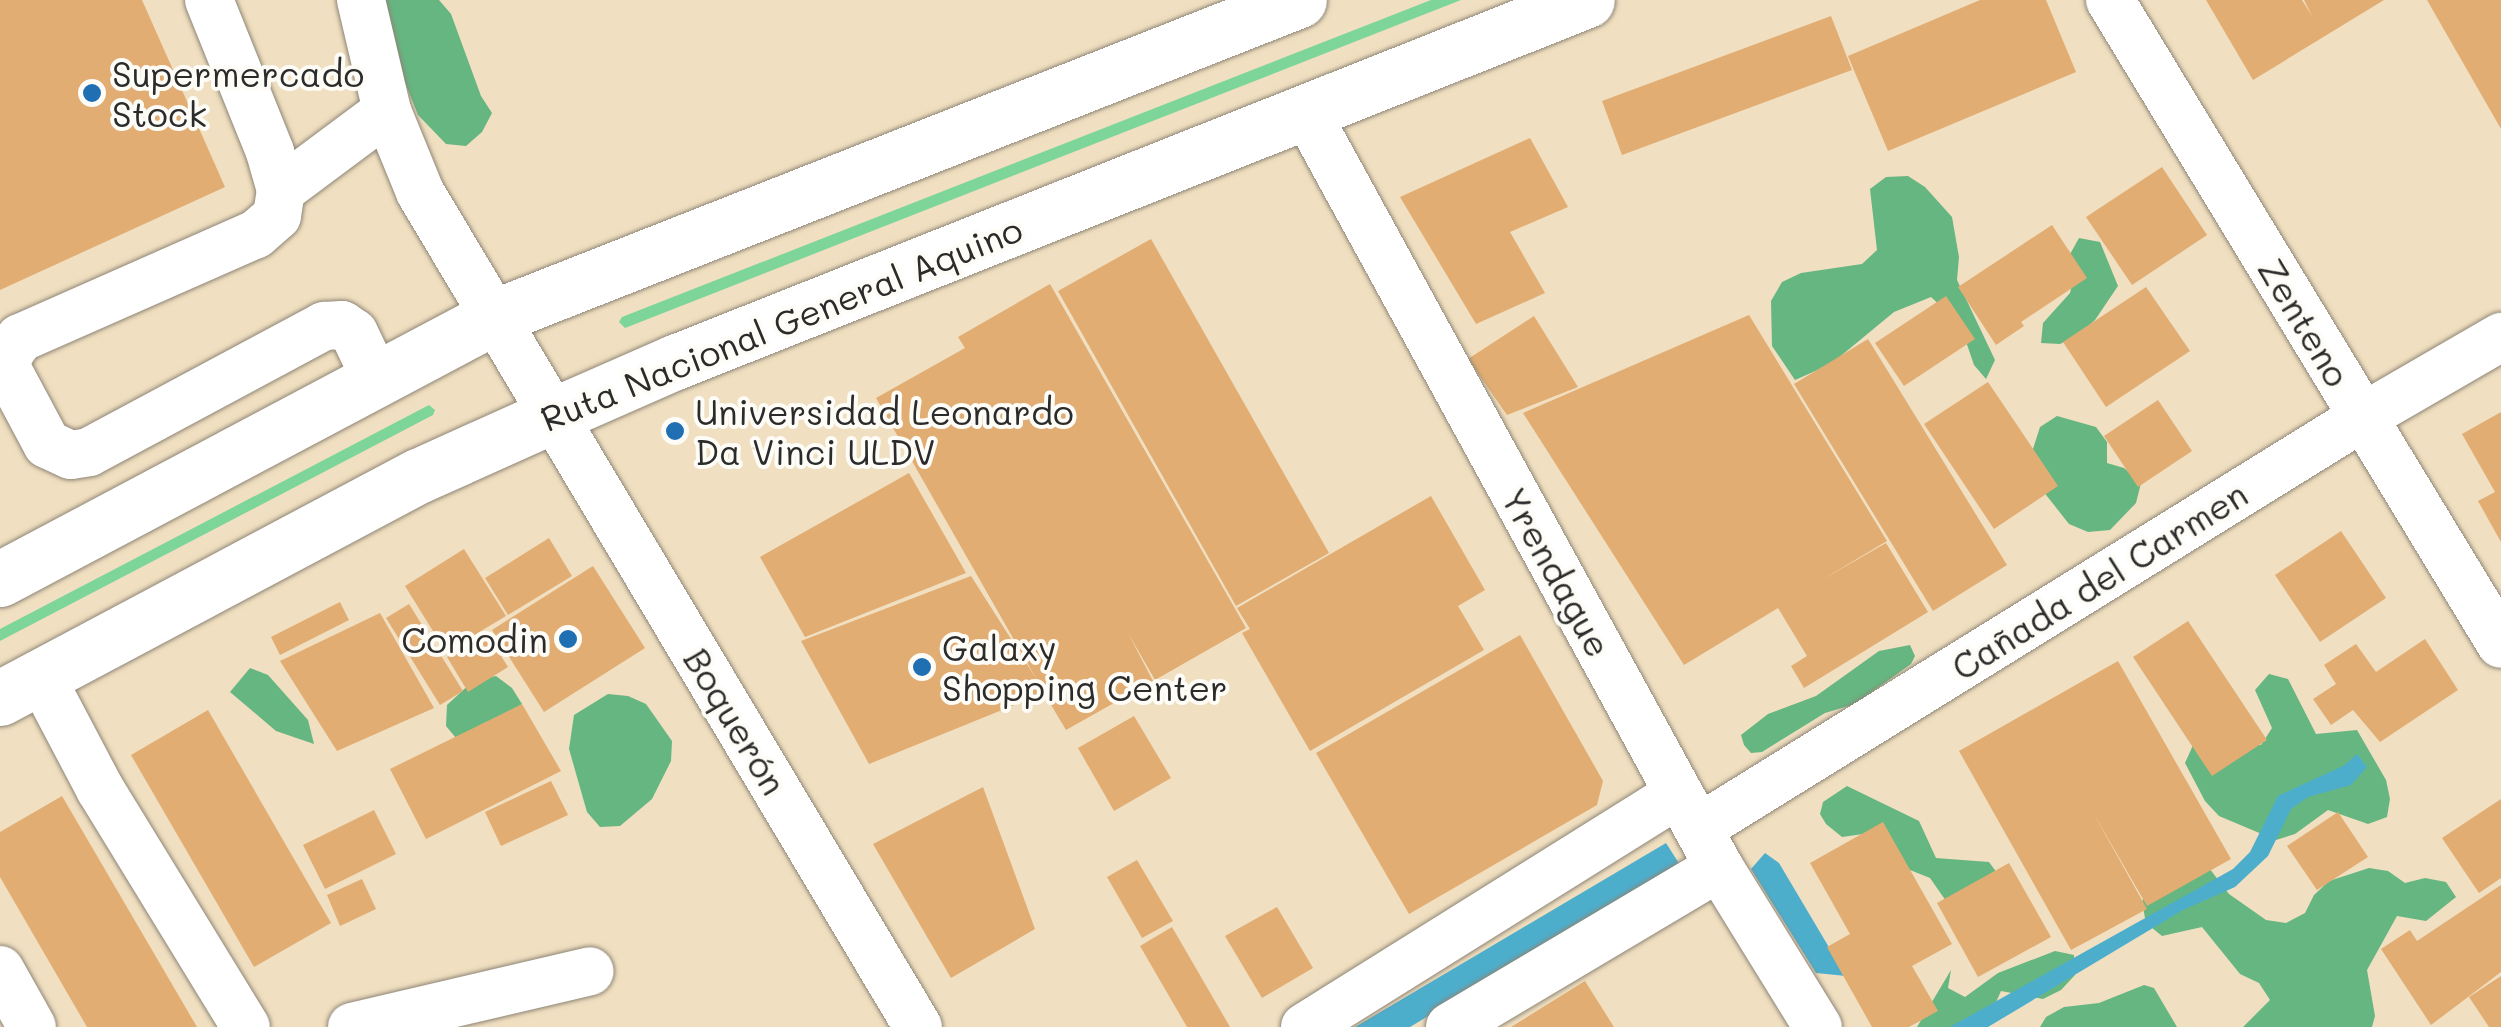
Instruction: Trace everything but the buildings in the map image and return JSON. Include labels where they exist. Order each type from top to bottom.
[{"type":"highway","points":[[0,579],[494,317],[1298,0]]},
{"type":"highway","name":"Ruta Nacional General Aquino","points":[[20,688],[418,476],[686,357],[1586,0]]},
{"type":"street","points":[[208,0],[270,152],[281,190],[277,216],[256,234],[20,338],[6,358],[8,370],[47,444],[71,455],[90,452],[324,326],[342,325],[354,333],[375,377]]},
{"type":"street","name":"Boquerón","points":[[361,0],[387,111],[420,192],[918,1027]]},
{"type":"street","name":"Zenteno","points":[[2110,0],[2501,644]]},
{"type":"street","points":[[281,190],[387,111]]},
{"type":"street","name":"Yrendague","points":[[1306,112],[1699,830],[1818,1027]]},
{"type":"street","name":"Cañada del Carmen","points":[[1450,1027],[1699,830],[2362,417],[2501,336]]},
{"type":"street","points":[[20,688],[100,789],[246,1027]]},
{"type":"street","points":[[1305,1027],[1699,830]]},
{"type":"street","points":[[0,970],[32,1027]]},
{"type":"street","points":[[352,1027],[590,970]]},
{"type":"green space","points":[[372,0],[439,0],[451,14],[481,96],[492,113],[482,132],[466,146],[446,144],[418,115]]},
{"type":"green space","points":[[1431,0],[1461,0],[625,328],[619,322],[622,317]]},
{"type":"green space","points":[[1908,176],[1925,187],[1952,217],[1959,257],[1957,280],[1995,360],[1986,379],[1974,365],[1960,324],[1931,297],[1894,312],[1831,364],[1795,380],[1772,346],[1771,301],[1782,282],[1801,273],[1862,264],[1877,250],[1870,189],[1886,177]]},
{"type":"green space","points":[[2079,238],[2100,242],[2118,286],[2095,320],[2078,335],[2060,344],[2041,343],[2043,323],[2070,293],[2075,274],[2069,256]]},
{"type":"green space","points":[[429,405],[435,410],[433,415],[0,641],[0,629]]},
{"type":"green space","points":[[2057,416],[2096,427],[2107,442],[2107,463],[2124,468],[2141,483],[2136,503],[2110,530],[2088,532],[2069,524],[2043,491],[2032,452],[2040,427]]},
{"type":"green space","points":[[1910,645],[1915,656],[1911,664],[1855,704],[1825,713],[1762,752],[1751,753],[1744,745],[1741,735],[1768,714],[1816,696],[1879,651]]},
{"type":"green space","points":[[250,668],[268,675],[308,720],[314,744],[276,731],[230,692]]},
{"type":"green space","points":[[2269,674],[2288,679],[2316,734],[2357,730],[2386,780],[2390,799],[2387,817],[2368,824],[2328,810],[2295,834],[2276,840],[2219,816],[2205,801],[2185,763],[2194,743],[2261,745],[2272,728],[2255,690]]},
{"type":"green space","points":[[496,676],[512,688],[522,704],[484,730],[456,738],[446,726],[447,705],[473,681]]},
{"type":"green space","points":[[608,694],[628,696],[646,704],[672,741],[671,761],[652,799],[620,826],[600,827],[587,812],[569,749],[574,715]]},
{"type":"green space","points":[[1847,786],[1919,821],[1936,858],[1989,862],[2000,877],[1953,911],[1930,878],[1910,870],[1863,834],[1842,837],[1826,824],[1820,814],[1823,802]]},
{"type":"green space","points":[[2206,864],[2229,894],[2266,920],[2286,923],[2305,913],[2314,895],[2329,881],[2369,868],[2388,871],[2405,883],[2425,878],[2446,882],[2456,897],[2426,921],[2397,916],[2367,970],[2375,1016],[2372,1027],[2243,1027],[2270,1000],[2259,983],[2240,974],[2202,927],[2162,936],[2146,923],[2142,902],[2150,883]]},
{"type":"green space","points":[[2055,951],[2074,955],[2075,975],[2061,990],[2043,999],[2001,991],[1985,1027],[1917,1027],[1951,970],[1948,988],[1965,997],[1998,973]]},
{"type":"green space","points":[[2144,985],[2154,988],[2177,1027],[2040,1027],[2046,1017],[2064,1007],[2099,1003]]},
{"type":"water","points":[[2357,754],[2367,767],[2351,785],[2308,797],[2291,809],[2268,856],[2235,887],[2183,910],[1988,1027],[1950,1027],[2233,869],[2250,852],[2278,796],[2345,765]]},
{"type":"water","points":[[1666,843],[1680,865],[1410,1027],[1355,1027]]},
{"type":"water","points":[[1765,853],[1779,863],[1846,976],[1816,973],[1751,869]]},
{"type":"place","name":"Supermercado Stock","points":[[92,93]]},
{"type":"place","name":"Universidad Leonardo Da Vinci ULDV","points":[[675,431]]},
{"type":"place","name":"Comodin","points":[[568,639]]},
{"type":"place","name":"Galaxy Shopping Center","points":[[922,667]]}]
